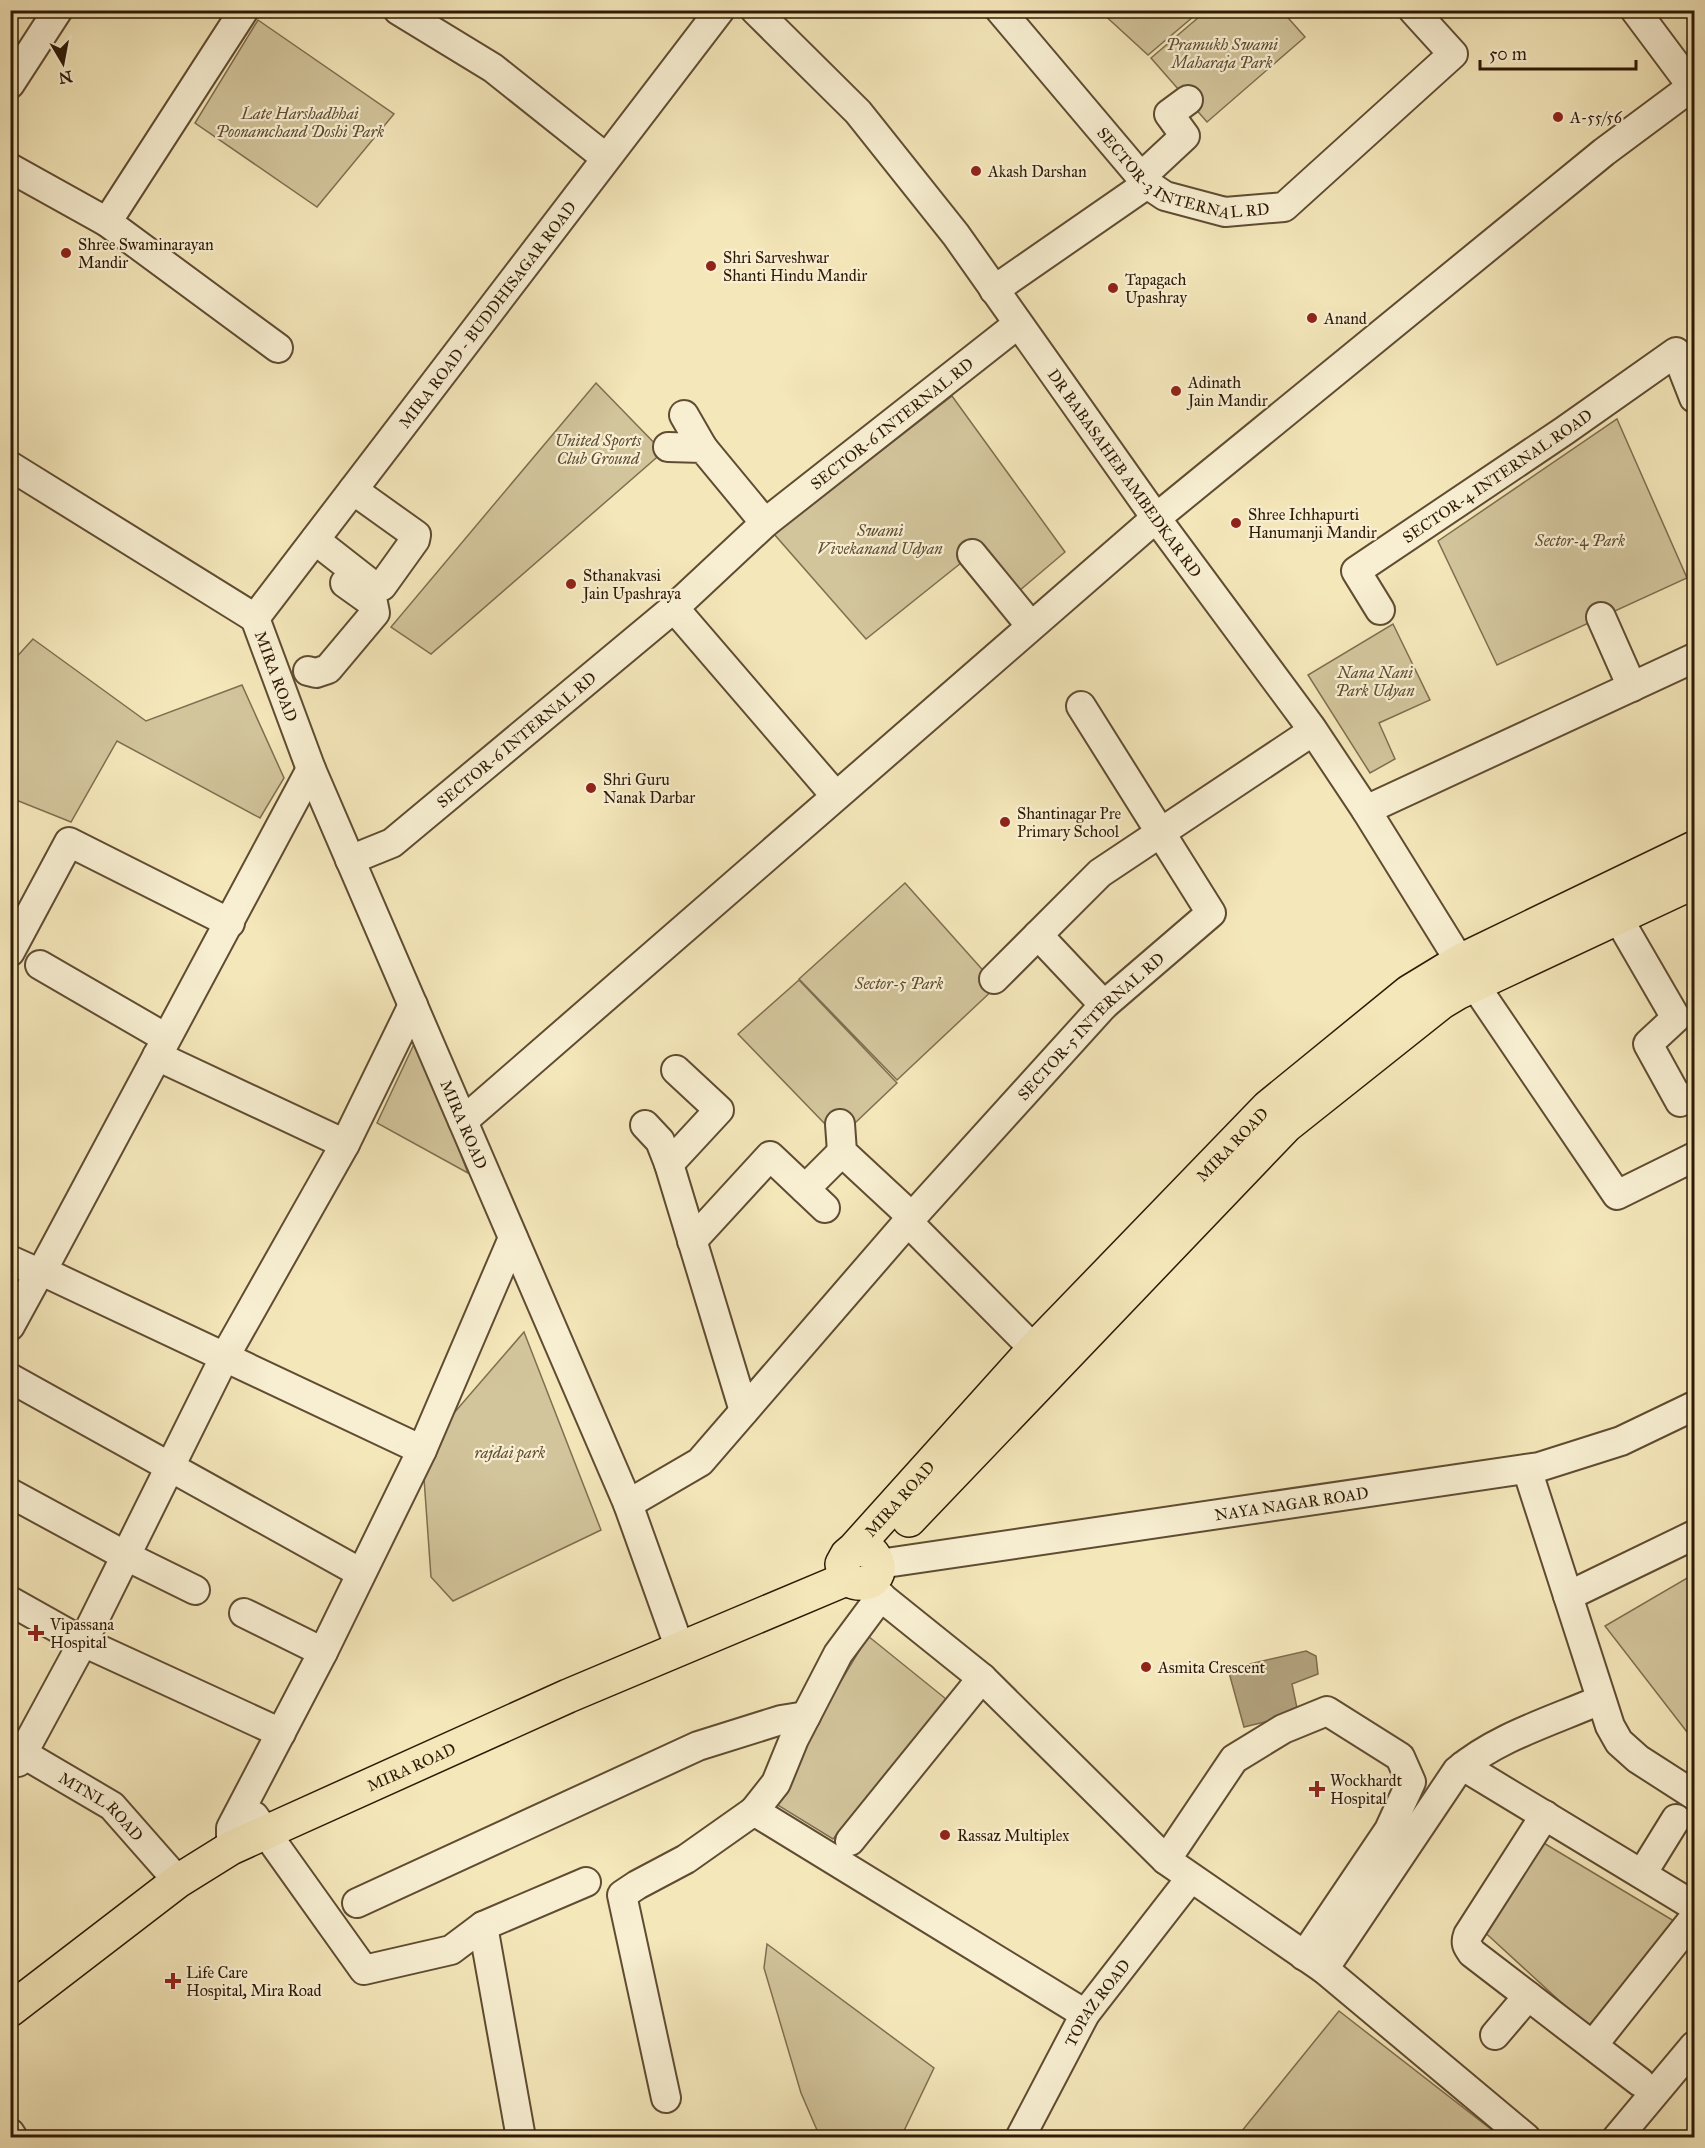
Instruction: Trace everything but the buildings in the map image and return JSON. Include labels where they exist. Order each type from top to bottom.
[{"type":"main road","name":"MIRA ROAD","points":[[10,1983],[166,1878],[245,1831],[568,1696],[676,1639],[863,1570],[1286,1126],[1442,1002],[1467,973],[1695,848]]},
{"type":"main road","name":"MIRA ROAD","points":[[863,1570],[1034,1349],[1283,1093],[1408,992],[1618,918],[1695,882]]},
{"type":"main road","name":"MIRA ROAD","points":[[10,2010],[166,1878]]},
{"type":"street","points":[[11,83],[58,10]]},
{"type":"street","points":[[106,222],[225,57],[244,10]]},
{"type":"street","points":[[398,10],[493,68],[606,158]]},
{"type":"street","name":"MIRA ROAD - BUDDHISAGAR ROAD","points":[[255,618],[720,10]]},
{"type":"street","name":"DR BABASAHEB AMBEDKAR RD","points":[[755,10],[858,112],[956,235],[1156,518],[1313,731],[1366,810],[1467,973],[1617,1195],[1695,1157]]},
{"type":"street","name":"SECTOR-3 INTERNAL RD","points":[[1000,10],[1144,181],[1165,196],[1225,212],[1284,207],[1453,54],[1413,10]]},
{"type":"street","points":[[463,1121],[1156,518],[1604,152],[1694,87],[1635,10]]},
{"type":"street","points":[[994,290],[1144,181],[1185,136],[1170,114],[1188,100]]},
{"type":"street","points":[[10,168],[106,222],[278,348]]},
{"type":"street","name":"SECTOR-6 INTERNAL RD","points":[[350,860],[393,843],[674,608],[765,523],[1018,324]]},
{"type":"street","name":"SECTOR-4 INTERNAL ROAD","points":[[1380,610],[1356,571],[1569,437],[1685,346],[1695,398]]},
{"type":"street","points":[[684,415],[703,448],[765,523]]},
{"type":"street","points":[[668,447],[703,448]]},
{"type":"street","points":[[10,466],[255,618]]},
{"type":"street","points":[[310,547],[375,587],[382,586],[415,540],[416,535],[353,490]]},
{"type":"street","points":[[308,671],[316,673],[328,669],[375,613],[373,603],[310,547]]},
{"type":"street","points":[[972,554],[1031,626]]},
{"type":"street","points":[[674,608],[835,795]]},
{"type":"street","points":[[1601,617],[1632,687]]},
{"type":"street","name":"MIRA ROAD","points":[[255,618],[311,769],[628,1504],[676,1639]]},
{"type":"street","points":[[1366,810],[1695,657]]},
{"type":"street","name":"SECTOR-5 INTERNAL RD","points":[[628,1504],[700,1462],[910,1220],[1104,1005],[1211,913],[1081,706]]},
{"type":"street","points":[[994,979],[1100,873],[1313,731]]},
{"type":"street","points":[[10,1326],[230,923],[311,769]]},
{"type":"street","points":[[10,952],[69,842],[230,923]]},
{"type":"street","points":[[1618,918],[1676,1018],[1648,1044],[1680,1102],[1695,1095]]},
{"type":"street","points":[[1038,934],[1104,1005]]},
{"type":"street","points":[[40,965],[162,1047],[345,1144]]},
{"type":"street","points":[[16,1755],[83,1642],[224,1358],[345,1144],[413,1005]]},
{"type":"street","points":[[669,1164],[720,1110],[676,1070]]},
{"type":"street","points":[[692,1241],[770,1155],[815,1199],[842,1152],[840,1124]]},
{"type":"street","points":[[645,1125],[660,1141],[669,1164],[744,1411]]},
{"type":"street","points":[[842,1152],[1034,1349]]},
{"type":"street","points":[[513,1238],[422,1450],[281,1733],[245,1831],[364,1970],[451,1950],[483,1926],[586,1882]]},
{"type":"street","points":[[10,1260],[41,1272],[422,1450]]},
{"type":"street","points":[[10,1378],[361,1573]]},
{"type":"street","name":"NAYA NAGAR ROAD","points":[[863,1570],[1539,1467],[1621,1441],[1695,1406]]},
{"type":"street","points":[[1527,1468],[1610,1726],[1619,1742],[1638,1759],[1695,1795]]},
{"type":"street","points":[[10,1493],[126,1556],[195,1590]]},
{"type":"street","points":[[1568,1596],[1695,1535]]},
{"type":"street","points":[[666,2098],[622,1895],[686,1859],[754,1811],[776,1783],[794,1738],[838,1654],[863,1570],[982,1678],[1166,1860],[1314,1962],[1526,2138]]},
{"type":"street","points":[[16,1604],[83,1642],[281,1733]]},
{"type":"street","points":[[244,1613],[323,1652]]},
{"type":"street","points":[[850,1841],[982,1678]]},
{"type":"street","points":[[1314,1962],[1457,1771],[1492,1746],[1600,1700]]},
{"type":"street","points":[[1166,1860],[1234,1759],[1283,1729],[1327,1711],[1400,1757],[1411,1782],[1389,1830],[1314,1962]]},
{"type":"street","points":[[357,1903],[698,1746],[781,1720],[806,1716]]},
{"type":"street","name":"MTNL ROAD","points":[[16,1755],[111,1822],[166,1878]]},
{"type":"street","points":[[1463,1766],[1695,1906]]},
{"type":"street","points":[[754,1811],[1085,2014]]},
{"type":"street","points":[[1545,1815],[1466,1941],[1472,1953],[1640,2082]]},
{"type":"street","points":[[1642,1874],[1676,1819]]},
{"type":"street","name":"TOPAZ ROAD","points":[[1020,2138],[1085,2014],[1190,1878]]},
{"type":"street","points":[[1593,2045],[1695,1918]]},
{"type":"street","points":[[483,1926],[522,2138]]},
{"type":"street","points":[[1495,2035],[1528,1996]]},
{"type":"street","points":[[1617,2138],[1695,2046]]},
{"type":"street","points":[[10,2133],[13,2138]]},
{"type":"green space","points":[[1100,11],[1200,11],[1148,55]]},
{"type":"green space","name":"Pramukh Swami Maharaja Park","points":[[1206,11],[1282,11],[1305,37],[1207,122],[1151,58]]},
{"type":"green space","name":"Late Harshadbhai Poonamchand Doshi Park","points":[[258,20],[394,114],[317,207],[195,123]]},
{"type":"green space","name":"United Sports Club Ground","points":[[596,383],[663,452],[431,654],[391,627]]},
{"type":"green space","name":"Swami Vivekanand Udyan","points":[[952,396],[1065,552],[1013,596],[976,551],[866,639],[774,534]]},
{"type":"green space","name":"Sector-4 Park","points":[[1617,419],[1687,578],[1497,665],[1438,541]]},
{"type":"green space","name":"Nana Nani Park Udyan","points":[[1393,624],[1430,700],[1379,723],[1395,759],[1370,773],[1308,675]]},
{"type":"green space","points":[[33,639],[146,721],[242,685],[284,778],[260,818],[117,741],[71,822],[11,798],[11,663]]},
{"type":"green space","name":"Sector-5 Park","points":[[905,883],[997,986],[897,1080],[799,979]]},
{"type":"green space","points":[[799,980],[897,1083],[856,1122],[825,1124],[738,1034]]},
{"type":"green space","points":[[416,1040],[468,1173],[377,1123]]},
{"type":"green space","name":"rajdai park","points":[[524,1332],[601,1530],[453,1601],[431,1577],[422,1450]]},
{"type":"green space","points":[[1694,1574],[1694,1741],[1605,1626]]},
{"type":"green space","points":[[868,1636],[951,1703],[833,1839],[776,1804],[835,1691]]},
{"type":"green space","points":[[1537,1839],[1674,1921],[1588,2027],[1479,1927]]},
{"type":"green space","points":[[767,1944],[934,2068],[901,2137],[820,2137],[801,2093],[764,1968]]},
{"type":"green space","points":[[1339,2011],[1501,2137],[1237,2137]]},
{"type":"shaded area","points":[[1306,1651],[1316,1656],[1318,1674],[1292,1684],[1297,1708],[1290,1716],[1244,1727],[1228,1669]]},
{"type":"place","name":"A-55/56","points":[[1558,117]]},
{"type":"place","name":"Akash Darshan","points":[[976,171]]},
{"type":"place","name":"Shree Swaminarayan Mandir","points":[[66,253]]},
{"type":"place","name":"Shri Sarveshwar Shanti Hindu Mandir","points":[[711,266]]},
{"type":"place","name":"Tapagach Upashray","points":[[1113,288]]},
{"type":"place","name":"Anand","points":[[1312,318]]},
{"type":"place","name":"Adinath Jain Mandir","points":[[1176,391]]},
{"type":"place","name":"Shree Ichhapurti Hanumanji Mandir","points":[[1236,523]]},
{"type":"place","name":"Sthanakvasi Jain Upashraya","points":[[571,584]]},
{"type":"place","name":"Shri Guru Nanak Darbar","points":[[591,788]]},
{"type":"place","name":"Shantinagar Pre Primary School","points":[[1005,822]]},
{"type":"place","name":"Vipassana Hospital","points":[[36,1633]]},
{"type":"place","name":"Asmita Crescent","points":[[1146,1667]]},
{"type":"place","name":"Wockhardt Hospital","points":[[1317,1789]]},
{"type":"place","name":"Rassaz Multiplex","points":[[945,1835]]},
{"type":"place","name":"Life Care Hospital, Mira Road","points":[[173,1981]]}]
